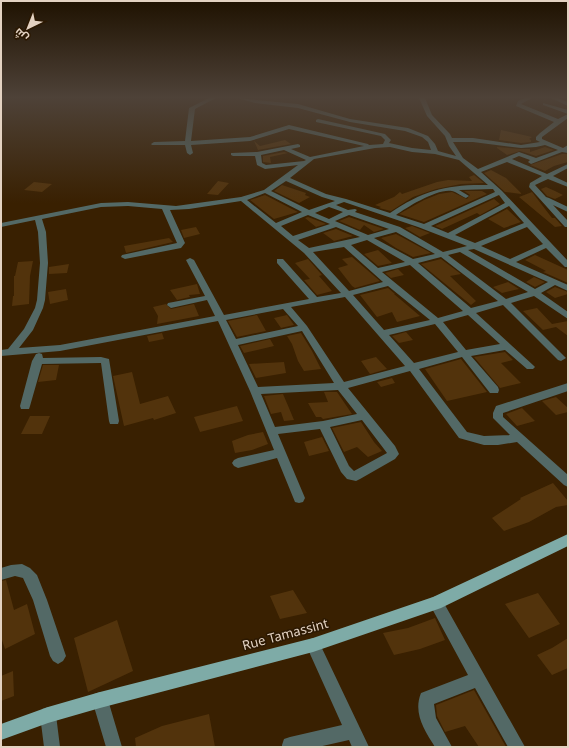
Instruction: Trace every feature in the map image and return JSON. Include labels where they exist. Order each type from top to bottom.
[{"type":"main road","name":"Rue Tamassint","points":[[1,732],[48,715],[100,700],[313,645],[436,603],[568,540]]},
{"type":"street","points":[[189,133],[188,143],[190,153]]},
{"type":"street","points":[[154,144],[250,139],[270,133]]},
{"type":"street","points":[[315,133],[372,146]]},
{"type":"street","points":[[373,133],[383,135],[388,140],[385,145]]},
{"type":"street","points":[[416,133],[422,135],[432,143],[435,152]]},
{"type":"street","points":[[446,133],[452,146],[461,159],[497,189],[547,245],[568,265]]},
{"type":"street","points":[[544,133],[539,137],[539,140],[566,150]]},
{"type":"street","points":[[516,136],[519,146]]},
{"type":"street","points":[[450,140],[470,140],[519,146],[544,143]]},
{"type":"street","points":[[274,144],[307,161]]},
{"type":"street","points":[[258,154],[259,164],[265,167],[307,161],[319,156],[385,145],[412,150],[435,152],[461,159]]},
{"type":"street","points":[[233,154],[258,154],[298,146]]},
{"type":"street","points":[[518,154],[515,150],[519,146]]},
{"type":"street","points":[[522,166],[566,150]]},
{"type":"street","points":[[477,172],[518,154],[536,160]]},
{"type":"street","points":[[506,159],[568,185]]},
{"type":"street","points":[[1,225],[101,205],[128,204],[176,208],[203,206],[242,199],[266,191],[286,178],[307,161]]},
{"type":"street","points":[[568,166],[532,184],[532,187],[568,225]]},
{"type":"street","points":[[286,178],[324,196],[361,205],[423,226],[475,246],[568,288]]},
{"type":"street","points":[[391,215],[403,206],[429,193],[451,188],[472,186],[497,189]]},
{"type":"street","points":[[451,188],[466,196]]},
{"type":"street","points":[[307,251],[346,244],[396,229],[423,226],[497,189]]},
{"type":"street","points":[[266,191],[307,212],[384,245],[413,263],[469,311],[530,367]]},
{"type":"street","points":[[540,196],[568,210]]},
{"type":"street","points":[[242,199],[307,251],[348,294],[412,367],[463,435],[470,438],[501,442],[519,437]]},
{"type":"street","points":[[276,226],[307,212],[341,200]]},
{"type":"street","points":[[448,236],[510,203]]},
{"type":"street","points":[[329,204],[396,229],[443,255],[504,302],[562,358]]},
{"type":"street","points":[[292,239],[332,223],[361,205]]},
{"type":"street","points":[[125,257],[178,246],[181,243],[165,207]]},
{"type":"street","points":[[6,353],[28,330],[39,308],[41,300],[42,272],[44,263],[42,232],[38,218]]},
{"type":"street","points":[[377,271],[475,246],[528,224]]},
{"type":"street","points":[[346,244],[389,283],[437,321],[494,390]]},
{"type":"street","points":[[509,262],[547,245]]},
{"type":"street","points":[[462,250],[534,293],[568,316]]},
{"type":"street","points":[[190,260],[210,297],[255,391],[299,498]]},
{"type":"street","points":[[280,261],[315,300]]},
{"type":"street","points":[[382,334],[437,321],[534,293],[554,282]]},
{"type":"street","points":[[6,353],[41,350],[220,318],[348,294],[389,283]]},
{"type":"street","points":[[171,305],[210,297]]},
{"type":"street","points":[[285,306],[304,328],[341,386],[391,449],[393,454],[356,476],[351,476],[345,469],[323,424]]},
{"type":"street","points":[[232,343],[304,328]]},
{"type":"street","points":[[255,391],[341,386],[463,354],[508,346]]},
{"type":"street","points":[[25,406],[41,350]]},
{"type":"street","points":[[37,361],[101,360],[106,362],[114,421]]},
{"type":"street","points":[[567,479],[498,418],[498,413],[500,409],[568,387]]},
{"type":"street","points":[[272,431],[323,424],[364,416]]},
{"type":"street","points":[[238,463],[281,453]]},
{"type":"street","points":[[1,574],[9,571],[20,571],[28,574],[36,588],[58,656]]},
{"type":"street","points":[[436,603],[516,747]]},
{"type":"street","points":[[313,645],[361,747]]},
{"type":"street","points":[[444,747],[425,712],[424,705],[427,699],[478,679]]},
{"type":"street","points":[[100,700],[114,747]]},
{"type":"street","points":[[48,715],[52,747]]},
{"type":"street","points":[[290,745],[353,731]]},
{"type":"building","points":[[500,133],[514,133],[532,137],[529,139],[531,142],[521,143],[499,140]]},
{"type":"building","points":[[285,140],[291,144],[258,150],[254,141],[260,146]]},
{"type":"building","points":[[497,147],[530,149],[530,152],[545,147],[554,150],[536,156],[520,151],[507,155]]},
{"type":"building","points":[[284,152],[288,153],[270,157],[271,163],[263,162],[263,156]]},
{"type":"building","points":[[562,154],[568,154],[568,162],[554,166],[545,171],[530,165]]},
{"type":"building","points":[[491,170],[506,178],[522,194],[505,192],[484,173]]},
{"type":"building","points":[[474,175],[484,183],[461,184],[436,189],[413,197],[391,211],[379,208],[381,207],[375,205],[394,197],[400,192],[402,194],[437,182],[448,180],[472,181],[469,177]]},
{"type":"building","points":[[218,181],[229,183],[218,195],[207,194]]},
{"type":"building","points":[[34,182],[52,184],[42,192],[24,190]]},
{"type":"building","points":[[282,185],[306,193],[305,195],[310,197],[299,203],[274,191]]},
{"type":"building","points":[[546,187],[563,195],[555,199],[547,196],[541,189]]},
{"type":"building","points":[[464,191],[482,191],[487,194],[424,222],[399,214],[424,200],[439,194],[452,192],[467,199],[470,195]]},
{"type":"building","points":[[532,192],[552,218],[555,218],[562,226],[555,227],[519,197]]},
{"type":"building","points":[[265,195],[298,212],[274,219],[250,200]]},
{"type":"building","points":[[494,199],[500,204],[480,215],[477,213],[442,229],[435,226]]},
{"type":"building","points":[[507,209],[521,222],[504,228],[488,219]]},
{"type":"building","points":[[308,217],[326,224],[316,227],[305,218]]},
{"type":"building","points":[[349,217],[384,229],[374,232],[364,225],[360,230],[339,221]]},
{"type":"building","points":[[412,226],[430,233],[420,237],[405,228]]},
{"type":"building","points":[[196,227],[200,234],[184,238],[181,230]]},
{"type":"building","points":[[336,229],[353,236],[334,241],[323,233]]},
{"type":"building","points":[[396,234],[431,253],[413,257],[381,238]]},
{"type":"building","points":[[169,238],[173,242],[126,253],[124,246]]},
{"type":"building","points":[[378,250],[392,263],[378,266],[364,254]]},
{"type":"building","points":[[535,255],[568,270],[568,283],[543,272],[546,271],[525,260]]},
{"type":"building","points":[[352,257],[380,281],[355,288],[352,286],[338,268],[348,265],[342,259]]},
{"type":"building","points":[[308,259],[322,275],[319,276],[332,291],[317,295],[304,280],[310,279],[295,263]]},
{"type":"building","points":[[441,259],[461,274],[450,276],[476,301],[471,305],[421,264]]},
{"type":"building","points":[[33,261],[30,276],[29,304],[12,306],[14,296],[14,276],[18,262]]},
{"type":"building","points":[[69,264],[67,273],[49,274],[49,267]]},
{"type":"building","points":[[398,269],[404,275],[391,278],[385,273]]},
{"type":"building","points":[[534,277],[545,282],[535,287],[526,282]]},
{"type":"building","points":[[508,282],[519,289],[502,293],[493,287]]},
{"type":"building","points":[[197,284],[200,294],[189,295],[190,297],[177,300],[170,290]]},
{"type":"building","points":[[555,287],[568,292],[568,294],[555,298],[546,292]]},
{"type":"building","points":[[388,288],[420,316],[397,322],[392,312],[377,317],[360,295]]},
{"type":"building","points":[[66,289],[68,300],[50,304],[48,292]]},
{"type":"building","points":[[166,304],[171,309],[194,304],[199,316],[157,324],[158,316],[153,307]]},
{"type":"building","points":[[537,308],[552,324],[568,321],[568,336],[556,327],[543,330],[523,311]]},
{"type":"building","points":[[257,315],[266,331],[237,337],[228,321]]},
{"type":"building","points":[[287,315],[294,325],[281,328],[274,318]]},
{"type":"building","points":[[406,332],[413,340],[399,343],[392,336]]},
{"type":"building","points":[[162,333],[164,339],[149,342],[147,336]]},
{"type":"building","points":[[301,333],[321,369],[304,371],[298,361],[292,344],[287,336]]},
{"type":"building","points":[[270,339],[274,346],[244,353],[240,346]]},
{"type":"building","points":[[505,352],[513,360],[501,363],[521,383],[500,388],[474,357]]},
{"type":"building","points":[[376,357],[387,369],[370,374],[361,361]]},
{"type":"building","points":[[461,359],[487,392],[447,401],[425,369]]},
{"type":"building","points":[[284,362],[286,373],[256,378],[249,364]]},
{"type":"building","points":[[43,365],[59,365],[56,380],[38,382]]},
{"type":"building","points":[[132,372],[140,404],[168,396],[176,413],[154,420],[153,418],[124,426],[113,376]]},
{"type":"building","points":[[392,378],[395,383],[381,387],[377,382]]},
{"type":"building","points":[[324,392],[337,392],[352,414],[323,419],[321,417],[316,417],[308,403],[328,402]]},
{"type":"building","points":[[283,394],[294,420],[284,421],[281,412],[271,414],[264,396]]},
{"type":"building","points":[[556,397],[568,408],[568,412],[556,415],[542,401]]},
{"type":"building","points":[[237,406],[243,421],[200,432],[194,417]]},
{"type":"building","points":[[522,408],[535,421],[517,426],[506,414]]},
{"type":"building","points":[[30,416],[50,416],[42,434],[21,434]]},
{"type":"building","points":[[361,422],[374,442],[382,451],[368,457],[357,447],[344,452],[332,428]]},
{"type":"building","points":[[263,432],[268,444],[252,450],[235,453],[232,441],[248,435]]},
{"type":"building","points":[[322,437],[329,451],[309,456],[304,442]]},
{"type":"building","points":[[553,483],[568,501],[568,505],[556,507],[529,522],[504,531],[492,518],[521,499],[520,498]]},
{"type":"building","points":[[6,580],[14,610],[27,604],[35,634],[5,649],[1,640],[1,581]]},
{"type":"building","points":[[293,590],[307,613],[280,619],[270,596]]},
{"type":"building","points":[[538,593],[560,624],[529,638],[505,604]]},
{"type":"building","points":[[435,618],[445,640],[420,649],[394,655],[383,633],[408,628]]},
{"type":"building","points":[[117,620],[133,671],[88,692],[74,638]]},
{"type":"building","points":[[568,638],[568,668],[552,675],[537,655]]},
{"type":"building","points":[[13,671],[14,696],[1,701],[1,676]]},
{"type":"building","points":[[474,690],[506,747],[479,747],[465,726],[445,732],[437,716],[436,705]]},
{"type":"building","points":[[209,714],[215,747],[136,747],[135,738],[162,726]]}]
